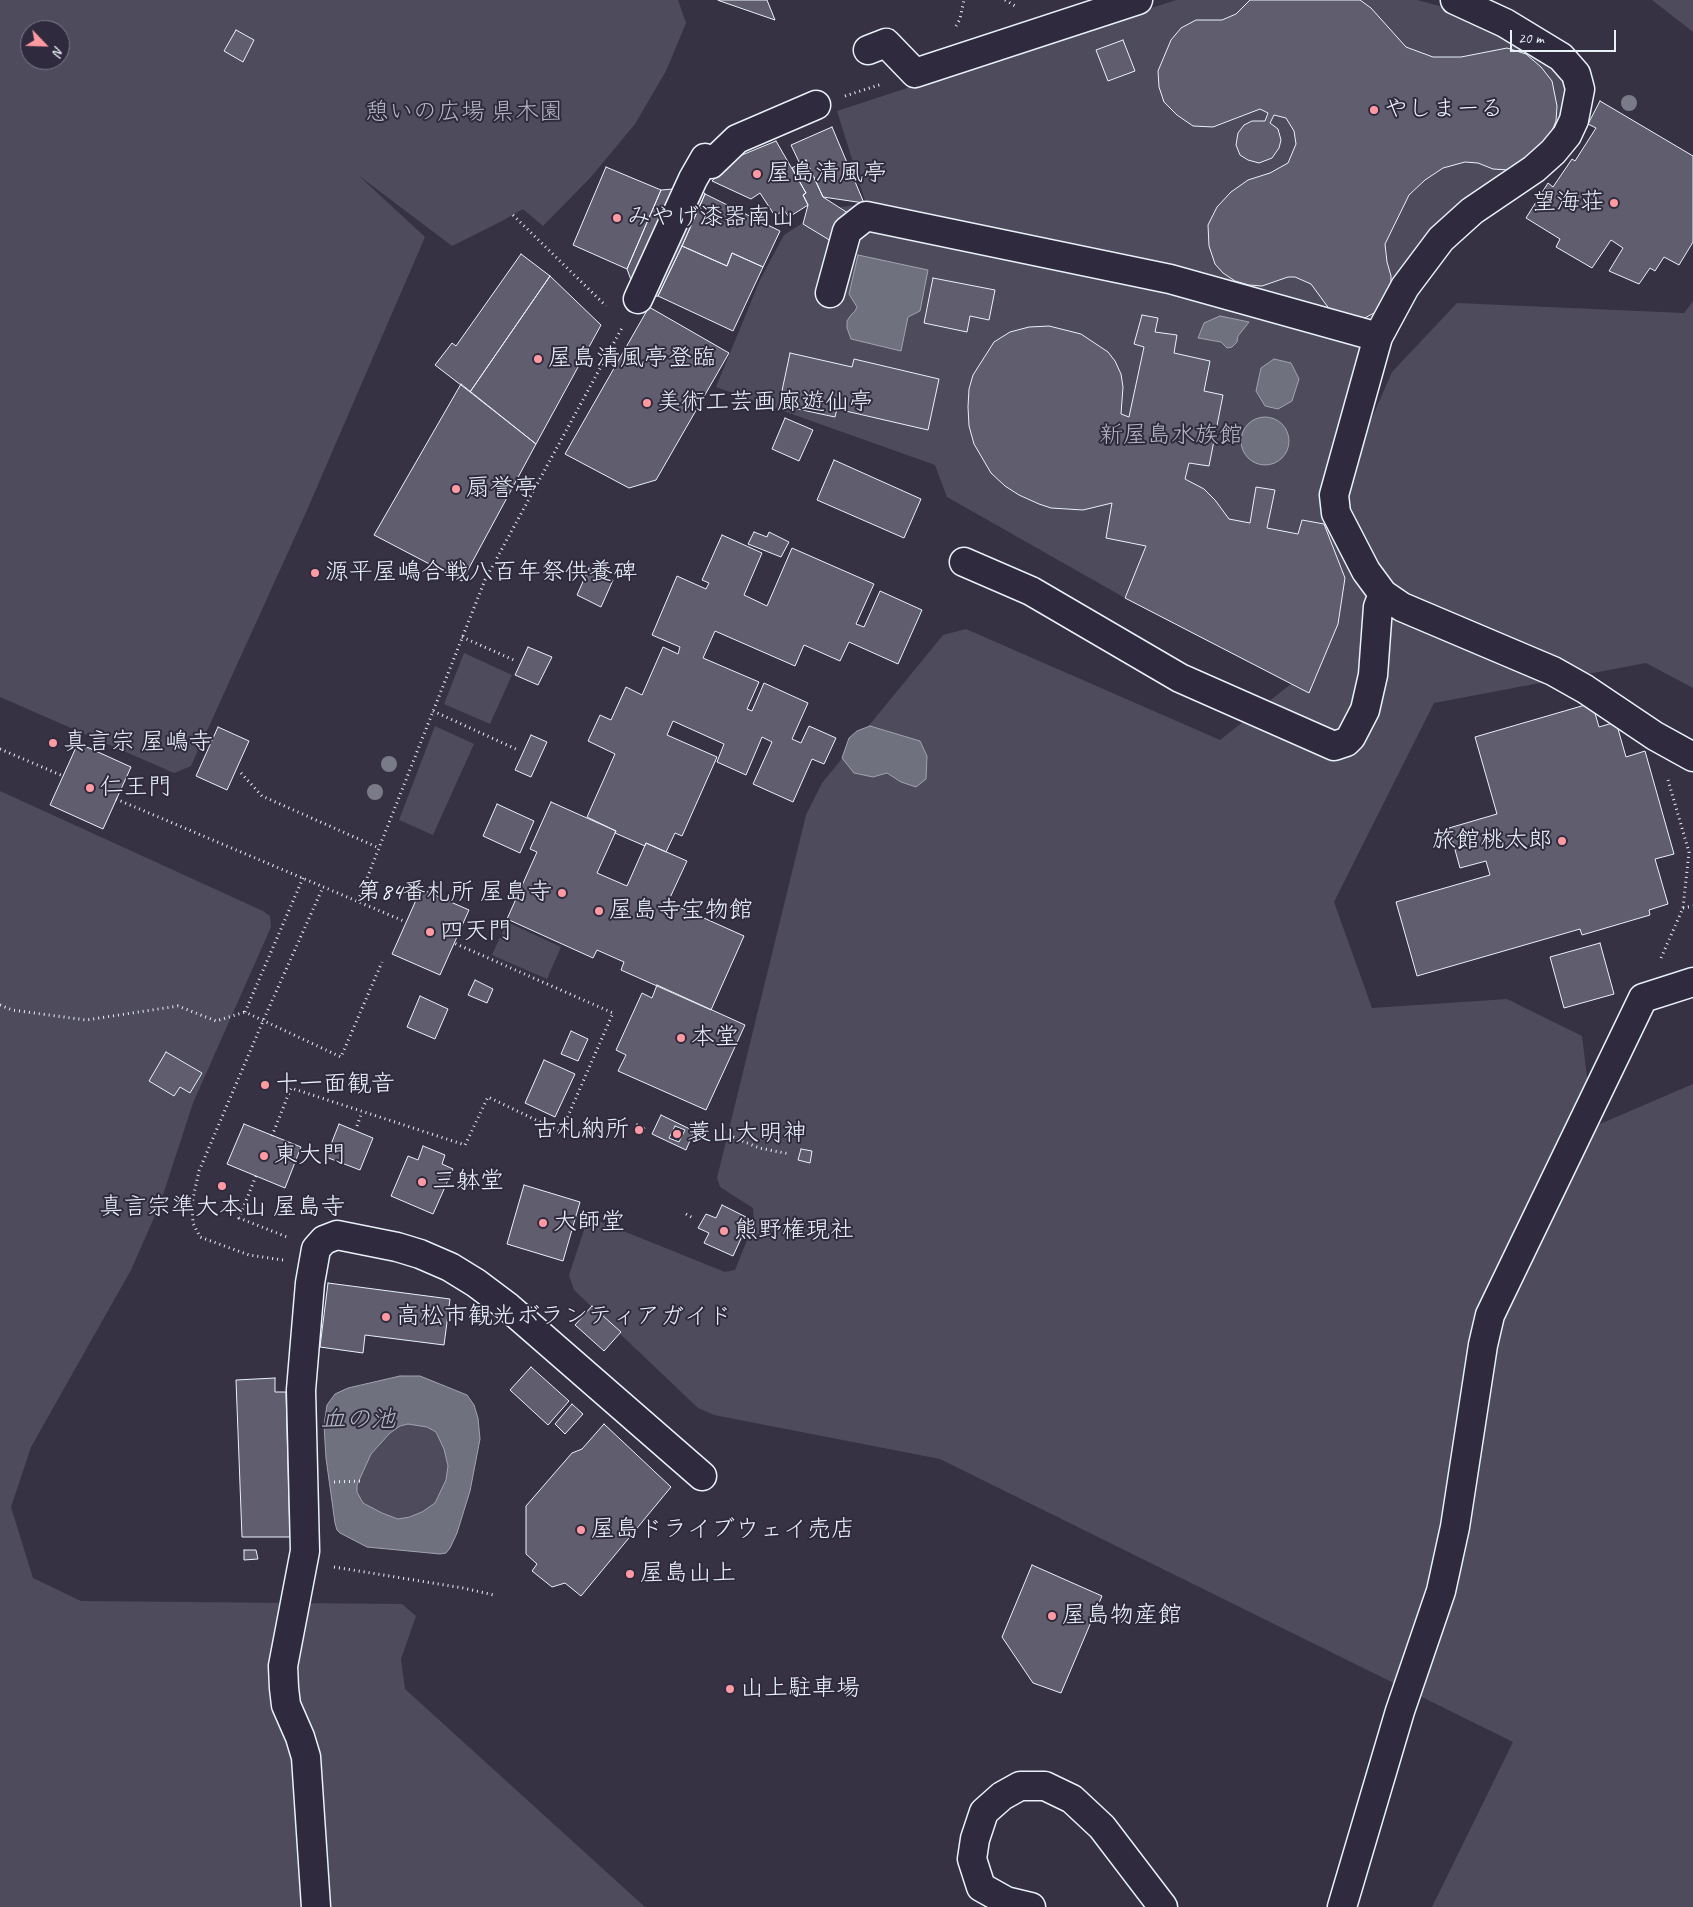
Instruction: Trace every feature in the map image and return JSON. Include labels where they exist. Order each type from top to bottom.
[{"type":"street","points":[[868,50],[886,43],[915,73],[1138,0]]},
{"type":"street","points":[[1455,0],[1505,23],[1561,57],[1576,74],[1580,89],[1574,120],[1567,135],[1553,152],[1534,169],[1472,211],[1440,239],[1405,287],[1378,337],[1334,495],[1336,513],[1366,571],[1383,594],[1402,607],[1553,671],[1585,689],[1655,736],[1693,758]]},
{"type":"street","points":[[638,298],[693,179],[705,158],[711,164],[737,140],[816,105]]},
{"type":"street","points":[[830,293],[846,231],[866,216],[1170,279],[1378,337]]},
{"type":"street","points":[[964,562],[1038,595],[1180,678],[1334,746],[1339,746],[1351,736],[1365,710],[1374,675],[1378,607],[1383,594]]},
{"type":"street","points":[[1342,1907],[1400,1710],[1441,1591],[1455,1527],[1483,1345],[1490,1315],[1642,998],[1693,982]]},
{"type":"street","points":[[316,1907],[306,1757],[300,1737],[286,1705],[283,1666],[306,1550],[301,1390],[310,1283],[316,1249],[324,1240],[338,1235],[397,1247],[420,1254],[450,1267],[476,1283],[508,1308],[702,1476]]},
{"type":"street","points":[[1031,1907],[1006,1901],[981,1887],[972,1859],[975,1839],[984,1812],[1002,1796],[1020,1786],[1045,1786],[1072,1799],[1102,1826],[1163,1907]]},
{"type":"path","points":[[816,105],[915,73]]},
{"type":"path","points":[[513,214],[610,310]]},
{"type":"path","points":[[358,901],[485,580],[638,298]]},
{"type":"path","points":[[462,637],[516,661]]},
{"type":"path","points":[[433,712],[518,750]]},
{"type":"path","points":[[1642,998],[1683,908],[1691,852],[1655,736]]},
{"type":"path","points":[[0,749],[63,776]]},
{"type":"path","points":[[241,773],[262,796],[379,848]]},
{"type":"path","points":[[116,800],[406,922]]},
{"type":"path","points":[[245,1012],[303,878]]},
{"type":"path","points":[[313,1264],[249,1255],[200,1238],[193,1224],[192,1203],[199,1171],[323,887]]},
{"type":"path","points":[[1683,908],[1693,906]]},
{"type":"path","points":[[272,1136],[291,1088],[465,1145],[488,1098],[561,1132],[613,1013],[454,943]]},
{"type":"path","points":[[0,1005],[12,1010],[86,1020],[178,1006],[216,1021],[245,1012],[342,1057],[382,962]]},
{"type":"path","points":[[357,1126],[362,1112]]},
{"type":"path","points":[[724,1133],[759,1148],[790,1154]]},
{"type":"path","points":[[256,1176],[239,1218],[289,1238]]},
{"type":"path","points":[[686,1214],[693,1218]]},
{"type":"path","points":[[329,1482],[362,1481]]},
{"type":"path","points":[[306,1550],[333,1567],[494,1595]]},
{"type":"green space","name":"憩いの広場 県木園","points":[[0,0],[678,0],[686,23],[666,71],[635,124],[591,177],[543,226],[523,209],[452,246],[358,175],[425,237],[304,517],[191,766],[174,773],[0,697]]},
{"type":"green space","name":"新屋島水族館","points":[[1176,0],[1417,0],[1458,11],[1547,60],[1569,82],[1565,125],[1513,173],[1359,345],[1363,356],[1346,477],[1392,372],[1457,303],[1684,313],[1693,301],[1693,688],[1646,663],[1434,703],[1334,902],[1372,1008],[1507,999],[1582,1036],[1593,1127],[1693,1084],[1693,1907],[1432,1907],[1513,1742],[940,1459],[714,1415],[698,1408],[574,1290],[569,1275],[585,1227],[596,1220],[725,1272],[735,1270],[754,1223],[753,1208],[720,1187],[717,1178],[806,815],[822,783],[943,635],[966,629],[1220,740],[1291,684],[1125,598],[947,497],[935,465],[716,387],[760,280],[784,235],[825,209],[866,204],[837,111]]},
{"type":"green space","points":[[1652,0],[1693,0],[1693,32]]},
{"type":"green space","points":[[464,653],[512,675],[490,724],[444,704]]},
{"type":"green space","points":[[435,726],[474,744],[433,835],[399,820]]},
{"type":"green space","points":[[0,791],[263,911],[270,916],[271,927],[193,1103],[160,1204],[131,1270],[31,1447],[11,1507],[33,1578],[81,1601],[402,1604],[416,1616],[401,1659],[405,1689],[645,1907],[0,1907]]},
{"type":"green space","points":[[507,922],[561,947],[547,979],[492,955]]},
{"type":"green space","points":[[408,1424],[427,1427],[436,1432],[444,1449],[448,1466],[446,1480],[435,1503],[422,1512],[398,1519],[363,1503],[357,1492],[357,1485],[371,1454],[390,1433],[400,1426]]},
{"type":"water","points":[[858,255],[928,270],[920,311],[908,317],[901,351],[851,339],[847,328],[847,321],[857,307],[849,294]]},
{"type":"water","points":[[1220,316],[1249,322],[1232,347],[1227,348],[1221,342],[1198,338],[1204,323]]},
{"type":"water","points":[[1274,359],[1291,363],[1299,379],[1292,401],[1278,409],[1265,406],[1256,391],[1261,368]]},
{"type":"water","points":[[1260,417],[1270,417],[1279,421],[1285,427],[1289,441],[1285,455],[1279,461],[1270,465],[1260,465],[1251,461],[1245,455],[1241,446],[1241,436],[1245,427],[1251,421]]},
{"type":"water","points":[[870,726],[920,741],[927,756],[926,779],[916,787],[901,782],[887,773],[873,777],[854,773],[842,758],[849,738],[857,731]]},
{"type":"water","name":"血の池","points":[[400,1376],[420,1376],[467,1395],[474,1405],[478,1418],[480,1439],[470,1491],[457,1533],[446,1553],[367,1547],[337,1530],[326,1458],[324,1425],[327,1405],[335,1394],[348,1388]],"holes":[[[408,1424],[427,1427],[436,1432],[444,1449],[448,1466],[446,1480],[435,1503],[422,1512],[398,1519],[363,1503],[357,1492],[357,1485],[371,1454],[390,1433],[400,1426]]]},
{"type":"building","points":[[718,0],[767,0],[775,20],[720,1]]},
{"type":"building","points":[[1250,0],[1360,0],[1371,8],[1406,47],[1433,57],[1461,57],[1507,48],[1526,54],[1541,67],[1552,81],[1557,106],[1556,121],[1550,136],[1536,153],[1508,170],[1493,169],[1478,163],[1465,162],[1443,168],[1425,180],[1409,195],[1385,244],[1391,276],[1391,288],[1376,312],[1359,321],[1333,314],[1311,284],[1295,277],[1288,277],[1262,286],[1249,285],[1235,281],[1223,273],[1215,264],[1209,246],[1208,225],[1217,207],[1231,192],[1248,180],[1270,173],[1288,163],[1296,144],[1294,131],[1286,118],[1274,115],[1270,123],[1278,129],[1281,140],[1279,148],[1272,158],[1259,163],[1248,160],[1240,155],[1236,145],[1238,133],[1244,125],[1252,121],[1265,121],[1268,113],[1260,109],[1213,127],[1193,126],[1177,115],[1164,102],[1159,87],[1158,71],[1171,40],[1181,28],[1196,20],[1222,20],[1236,14]]},
{"type":"building","points":[[236,30],[254,40],[243,62],[224,51]]},
{"type":"building","points":[[1123,40],[1135,71],[1108,81],[1096,50]]},
{"type":"building","name":"望海荘","points":[[1600,101],[1693,156],[1693,242],[1679,265],[1664,257],[1655,271],[1650,268],[1639,284],[1609,271],[1623,248],[1611,240],[1592,268],[1556,247],[1560,239],[1526,218],[1548,183],[1553,187],[1572,159],[1575,161],[1596,128],[1588,124]]},
{"type":"building","points":[[832,127],[864,203],[823,197],[806,160],[800,164],[791,145]]},
{"type":"building","name":"屋島清風亭","points":[[776,141],[806,193],[803,195],[808,205],[789,217],[784,210],[775,216],[760,193],[751,199],[712,181],[737,157]]},
{"type":"building","points":[[806,160],[823,197],[854,217],[836,244],[803,224],[808,205],[803,195],[806,193],[792,168]]},
{"type":"building","name":"みやげ漆器南山","points":[[606,167],[661,190],[627,269],[573,245]]},
{"type":"building","points":[[693,179],[705,194],[682,246],[658,296],[638,299],[627,269],[661,190],[673,189]]},
{"type":"building","points":[[705,194],[780,231],[763,267],[732,253],[727,266],[682,246]]},
{"type":"building","name":"みやげ漆器南山","points":[[682,246],[727,266],[732,253],[763,267],[733,331],[658,296]]},
{"type":"building","points":[[521,254],[550,276],[470,392],[435,365],[452,343],[456,346]]},
{"type":"building","name":"屋島清風亭登臨","points":[[550,276],[601,325],[536,444],[470,392]]},
{"type":"building","points":[[933,278],[995,290],[989,320],[970,316],[967,332],[924,323]]},
{"type":"building","name":"美術工芸画廊遊仙亭","points":[[649,307],[729,353],[656,480],[629,488],[565,454]]},
{"type":"building","points":[[1142,315],[1158,318],[1155,332],[1177,335],[1174,353],[1210,361],[1204,391],[1223,395],[1209,466],[1189,463],[1185,479],[1204,489],[1229,519],[1250,523],[1256,487],[1275,490],[1267,528],[1298,534],[1302,520],[1324,524],[1345,578],[1338,624],[1309,693],[1125,598],[1146,546],[1106,538],[1112,503],[1083,510],[1051,508],[1039,504],[1005,486],[991,473],[974,444],[969,426],[968,407],[969,389],[973,375],[994,342],[1010,332],[1029,327],[1049,326],[1081,334],[1108,352],[1121,374],[1123,387],[1121,414],[1129,417],[1144,347],[1134,344]]},
{"type":"building","points":[[790,353],[852,367],[854,359],[939,379],[928,430],[837,409],[835,417],[779,405]]},
{"type":"building","name":"扇誉亭","points":[[461,384],[536,444],[462,581],[374,535]]},
{"type":"building","points":[[785,418],[813,430],[799,461],[772,449]]},
{"type":"building","points":[[834,460],[921,499],[904,538],[817,500]]},
{"type":"building","points":[[754,532],[767,537],[769,532],[789,542],[781,557],[748,544]]},
{"type":"building","points":[[722,535],[762,553],[744,595],[767,606],[792,548],[874,584],[856,624],[864,627],[880,591],[922,610],[898,664],[849,642],[840,661],[804,645],[795,666],[715,631],[703,658],[759,682],[747,709],[752,711],[764,683],[808,703],[792,739],[801,743],[809,726],[836,738],[824,764],[812,759],[793,802],[753,784],[772,742],[762,737],[746,775],[717,762],[724,744],[673,721],[667,735],[717,757],[682,836],[675,833],[666,852],[646,843],[645,846],[615,833],[616,831],[587,817],[615,754],[588,741],[600,715],[611,720],[626,687],[642,695],[663,647],[678,654],[680,647],[652,635],[677,576],[706,589],[709,583],[702,580]]},
{"type":"building","points":[[589,568],[613,580],[601,607],[577,595]]},
{"type":"building","points":[[528,647],[552,657],[538,685],[515,675]]},
{"type":"building","name":"旅館桃太郎","points":[[1592,703],[1599,727],[1616,722],[1626,757],[1645,751],[1674,854],[1655,859],[1668,904],[1649,910],[1650,915],[1582,935],[1580,929],[1417,976],[1396,902],[1490,875],[1486,861],[1460,868],[1449,828],[1497,814],[1475,737]]},
{"type":"building","points":[[218,727],[249,741],[227,790],[196,776]]},
{"type":"building","points":[[531,735],[547,742],[531,777],[515,770]]},
{"type":"building","name":"仁王門","points":[[78,743],[131,767],[103,829],[50,805]]},
{"type":"building","name":"屋島寺宝物館","points":[[551,802],[616,831],[597,873],[627,886],[646,843],[687,861],[668,902],[744,936],[711,1010],[621,970],[624,962],[597,950],[593,958],[507,919],[537,852],[530,849]]},
{"type":"building","points":[[497,804],[534,821],[520,853],[483,836]]},
{"type":"building","name":"四天門","points":[[421,889],[469,910],[440,975],[392,954]]},
{"type":"building","points":[[1600,943],[1614,994],[1564,1008],[1550,957]]},
{"type":"building","points":[[475,980],[493,989],[487,1003],[468,995]]},
{"type":"building","name":"本堂","points":[[657,985],[745,1025],[706,1110],[618,1071],[626,1055],[616,1050],[642,993],[652,998]]},
{"type":"building","points":[[420,996],[448,1009],[435,1039],[407,1027]]},
{"type":"building","points":[[571,1031],[588,1039],[578,1061],[561,1054]]},
{"type":"building","points":[[166,1052],[202,1073],[190,1093],[180,1087],[174,1096],[149,1081]]},
{"type":"building","points":[[544,1060],[575,1074],[555,1117],[525,1103]]},
{"type":"building","points":[[661,1115],[694,1131],[686,1150],[652,1134]]},
{"type":"building","name":"東大門","points":[[244,1124],[301,1147],[285,1188],[227,1164]]},
{"type":"building","points":[[339,1124],[373,1138],[360,1170],[326,1157]]},
{"type":"building","name":"古札納所","points":[[637,1124],[645,1128],[641,1135],[634,1131]]},
{"type":"building","name":"蓑山大明神","points":[[675,1126],[685,1130],[679,1142],[669,1138]]},
{"type":"building","name":"三躰堂","points":[[423,1146],[445,1155],[442,1164],[453,1169],[433,1214],[391,1196],[408,1156],[418,1160]]},
{"type":"building","points":[[801,1149],[812,1151],[810,1163],[798,1160]]},
{"type":"building","name":"大師堂","points":[[524,1185],[580,1202],[563,1261],[507,1244]]},
{"type":"building","name":"熊野権現社","points":[[722,1205],[750,1219],[733,1256],[704,1243],[709,1233],[698,1228],[706,1214],[716,1218]]},
{"type":"building","name":"高松市観光ボランティアガイド","points":[[328,1283],[450,1299],[444,1345],[365,1335],[363,1353],[320,1347]]},
{"type":"building","points":[[592,1306],[621,1332],[604,1351],[575,1325]]},
{"type":"building","points":[[531,1367],[569,1401],[548,1425],[510,1390]]},
{"type":"building","points":[[275,1378],[275,1392],[286,1392],[290,1537],[242,1537],[236,1380]]},
{"type":"building","points":[[572,1404],[583,1414],[565,1434],[555,1424]]},
{"type":"building","name":"屋島ドライブウェイ売店","points":[[604,1424],[671,1487],[581,1596],[565,1583],[552,1587],[532,1571],[537,1564],[526,1554],[526,1506],[572,1453],[582,1449]]},
{"type":"building","points":[[244,1550],[256,1550],[258,1559],[244,1560]]},
{"type":"building","name":"屋島物産館","points":[[1032,1565],[1102,1596],[1061,1693],[1033,1683],[1002,1637]]},
{"type":"place","name":"やしまーる","points":[[1374,110]]},
{"type":"place","name":"屋島清風亭","points":[[757,174]]},
{"type":"place","name":"望海荘","points":[[1614,203]]},
{"type":"place","name":"みやげ漆器南山","points":[[617,218]]},
{"type":"place","name":"屋島清風亭登臨","points":[[538,359]]},
{"type":"place","name":"美術工芸画廊遊仙亭","points":[[647,403]]},
{"type":"place","name":"扇誉亭","points":[[456,489]]},
{"type":"place","name":"源平屋嶋合戦八百年祭供養碑","points":[[315,573]]},
{"type":"place","name":"真言宗 屋嶋寺","points":[[53,743]]},
{"type":"place","name":"仁王門","points":[[90,788]]},
{"type":"place","name":"旅館桃太郎","points":[[1562,841]]},
{"type":"place","name":"第84番札所 屋島寺","points":[[562,893]]},
{"type":"place","name":"屋島寺宝物館","points":[[599,911]]},
{"type":"place","name":"四天門","points":[[430,932]]},
{"type":"place","name":"本堂","points":[[681,1038]]},
{"type":"place","name":"十一面観音","points":[[265,1085]]},
{"type":"place","name":"古札納所","points":[[639,1130]]},
{"type":"place","name":"蓑山大明神","points":[[677,1134]]},
{"type":"place","name":"東大門","points":[[264,1156]]},
{"type":"place","name":"三躰堂","points":[[422,1182]]},
{"type":"place","name":"真言宗準大本山 屋島寺","points":[[222,1186]]},
{"type":"place","name":"大師堂","points":[[543,1223]]},
{"type":"place","name":"熊野権現社","points":[[724,1231]]},
{"type":"place","name":"高松市観光ボランティアガイド","points":[[386,1317]]},
{"type":"place","name":"屋島ドライブウェイ売店","points":[[581,1530]]},
{"type":"place","name":"屋島山上","points":[[630,1574]]},
{"type":"place","name":"屋島物産館","points":[[1052,1616]]},
{"type":"place","name":"山上駐車場","points":[[730,1689]]}]
